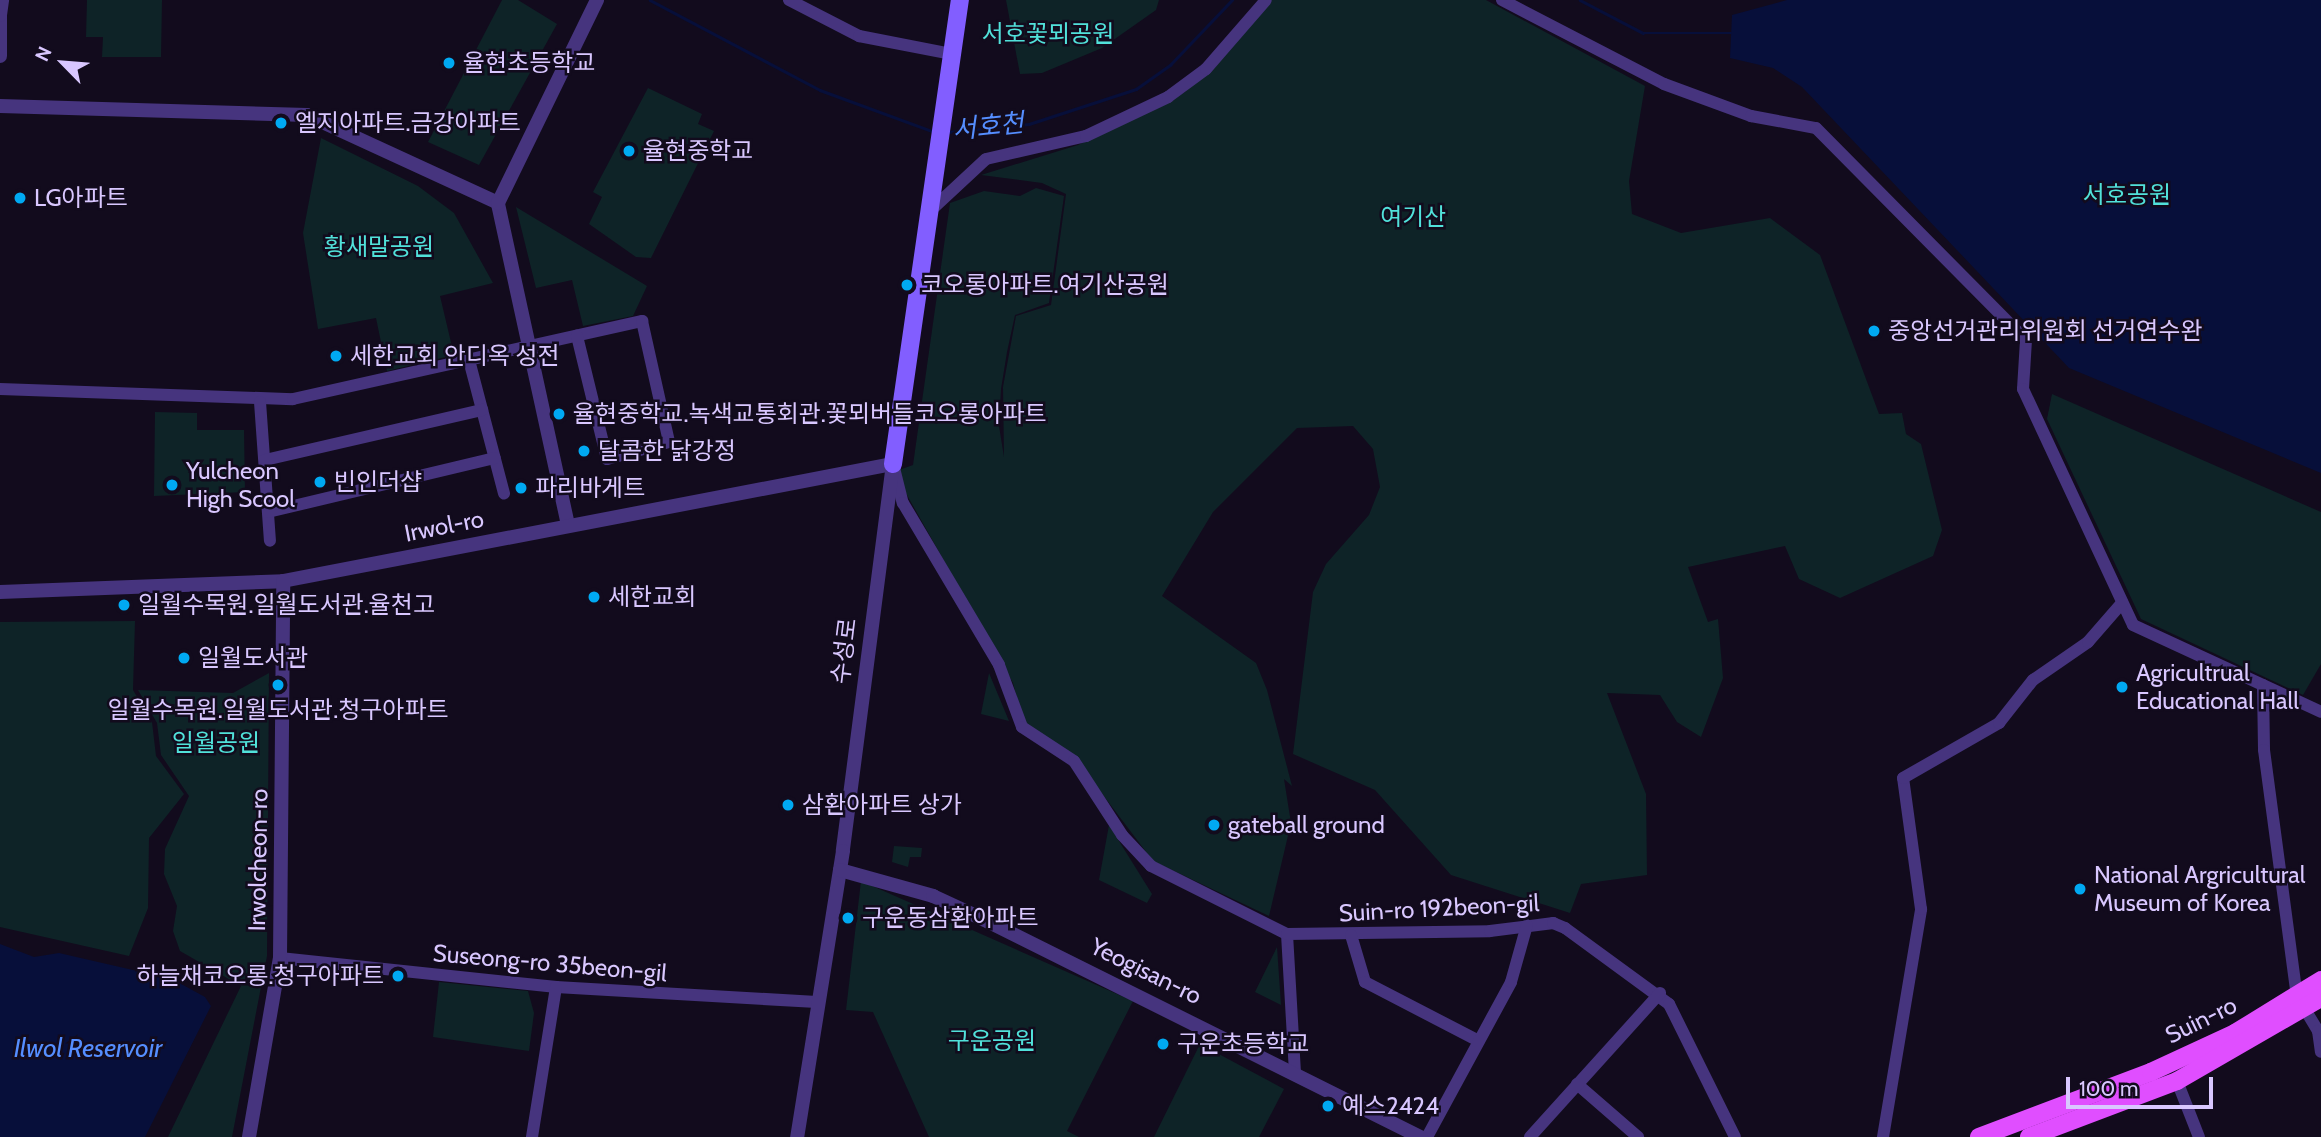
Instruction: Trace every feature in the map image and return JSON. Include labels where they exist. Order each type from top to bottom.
[{"type":"main road","points":[[952,54],[960,0]]},
{"type":"main road","name":"수성로","points":[[893,464],[952,54]]},
{"type":"main road","name":"Suin-ro","points":[[2029,1137],[2177,1081],[2308,1001],[2321,980]]},
{"type":"main road","name":"Suin-ro","points":[[1979,1137],[2151,1072],[2308,1001]]},
{"type":"street","points":[[0,56],[2,0]]},
{"type":"street","points":[[568,525],[498,203],[597,0]]},
{"type":"street","points":[[789,0],[859,36],[952,54]]},
{"type":"street","points":[[930,212],[986,159],[1086,136],[1168,97],[1206,69],[1266,0]]},
{"type":"street","points":[[1502,0],[1664,84],[1751,116],[1816,128],[2026,340],[2023,388],[2133,625],[2321,712]]},
{"type":"street","points":[[0,106],[307,115],[498,203]]},
{"type":"street","points":[[0,389],[260,402],[469,360],[642,321],[669,442],[607,459],[577,336]]},
{"type":"street","points":[[469,360],[504,493]]},
{"type":"street","points":[[260,402],[270,541]]},
{"type":"street","points":[[265,460],[482,410]]},
{"type":"street","points":[[268,512],[495,458]]},
{"type":"street","points":[[893,464],[903,503],[999,665],[1022,727],[1074,761],[1122,835],[1151,866],[1287,934],[1295,1072]]},
{"type":"street","name":"Irwol-ro","points":[[0,592],[283,581],[893,464]]},
{"type":"street","name":"수성로","points":[[797,1137],[817,1002],[841,870],[893,464]]},
{"type":"street","name":"Irwolcheon-ro","points":[[249,1137],[280,958],[283,581]]},
{"type":"street","points":[[1883,1137],[1921,909],[1903,778],[1999,723],[2033,680],[2088,642],[2122,603]]},
{"type":"street","points":[[2263,685],[2264,750],[2308,1001],[2321,1052]]},
{"type":"street","name":"Yeogisan-ro","points":[[841,870],[933,896],[1295,1072],[1421,1137]]},
{"type":"street","points":[[1427,1137],[1525,949],[1527,925]]},
{"type":"street","name":"Suin-ro 192beon-gil","points":[[1287,934],[1351,935],[1527,925],[1565,928],[1660,993],[1735,1137]]},
{"type":"street","points":[[1351,935],[1365,982],[1479,1041]]},
{"type":"street","name":"Suseong-ro 35beon-gil","points":[[280,958],[556,987],[817,1002]]},
{"type":"street","points":[[532,1137],[556,987]]},
{"type":"street","points":[[1530,1137],[1660,993]]},
{"type":"street","points":[[2177,1081],[2199,1137]]},
{"type":"street","points":[[1577,1084],[1638,1137]]},
{"type":"green space","points":[[87,0],[162,0],[161,57],[102,57],[103,37],[86,37]]},
{"type":"green space","points":[[502,0],[518,0],[557,24],[479,165],[428,142]]},
{"type":"green space","name":"서호꽃뫼공원","points":[[1006,0],[1159,0],[1156,10],[1102,48],[1042,73],[1020,74]]},
{"type":"green space","name":"여기산","points":[[1270,0],[1486,0],[1645,86],[1629,181],[1632,214],[1681,233],[1770,218],[1820,255],[1879,414],[1902,413],[1906,434],[1921,444],[1942,530],[1933,556],[1840,598],[1799,579],[1785,546],[1688,567],[1708,622],[1718,619],[1723,678],[1701,737],[1677,722],[1660,695],[1607,693],[1646,794],[1647,875],[1581,884],[1570,913],[1451,875],[1375,790],[1293,754],[1313,592],[1326,564],[1369,515],[1380,487],[1373,449],[1353,426],[1297,428],[1213,512],[1162,596],[1256,663],[1267,690],[1292,786],[1284,779],[1291,823],[1269,916],[1153,861],[1075,758],[1024,725],[1013,683],[903,488],[899,470],[913,465],[950,203],[984,191],[1020,196],[1036,188],[1064,196],[1049,303],[1015,315],[1001,389],[999,426],[1004,457],[1003,387],[1016,316],[1051,305],[1066,194],[1042,183],[981,175],[1078,145],[1185,92]]},
{"type":"green space","points":[[648,88],[702,114],[698,124],[714,131],[651,258],[636,257],[589,224],[602,197],[593,192]]},
{"type":"green space","name":"황새말공원","points":[[321,138],[418,186],[454,213],[493,283],[440,296],[454,355],[387,371],[376,318],[318,329],[303,233]]},
{"type":"green space","points":[[516,207],[647,286],[633,316],[583,326],[572,280],[536,288]]},
{"type":"green space","points":[[2052,394],[2321,512],[2321,664],[2303,695],[2141,619],[2047,419]]},
{"type":"green space","points":[[155,412],[197,413],[197,430],[244,430],[245,492],[154,496]]},
{"type":"green space","points":[[135,621],[133,690],[152,722],[156,756],[184,794],[149,838],[148,908],[129,956],[0,927],[0,622]]},
{"type":"green space","name":"일월공원","points":[[269,673],[267,956],[232,1137],[168,1137],[241,986],[180,951],[173,931],[177,906],[164,874],[165,849],[189,796],[161,755],[157,723],[138,690],[233,693]]},
{"type":"green space","points":[[989,673],[1009,721],[981,714]]},
{"type":"green space","points":[[1109,825],[1152,894],[1147,903],[1099,880]]},
{"type":"green space","points":[[894,846],[922,848],[921,857],[910,857],[908,867],[892,862]]},
{"type":"green space","name":"구운공원","points":[[861,881],[1133,1001],[1067,1131],[1079,1137],[929,1137],[873,1012],[846,1010]]},
{"type":"green space","points":[[1277,947],[1281,1005],[1255,992]]},
{"type":"green space","points":[[439,982],[528,991],[534,1013],[529,1051],[433,1037]]},
{"type":"green space","points":[[1200,1044],[1284,1089],[1259,1137],[1154,1137]]},
{"type":"water","name":"서호공원","points":[[1787,0],[2321,0],[2321,473],[2069,368],[1802,87],[1773,68],[1730,58],[1732,15]]},
{"type":"water","name":"Ilwol Reservoir","points":[[0,944],[34,957],[59,953],[172,979],[205,997],[211,1006],[145,1137],[0,1137]]},
{"type":"waterway","name":"서호천","points":[[650,0],[820,90],[935,132]]},
{"type":"waterway","name":"서호천","points":[[949,132],[1029,124],[1136,89],[1170,65],[1232,0]]},
{"type":"waterway","name":"서호천","points":[[1580,0],[1643,33],[1731,33]]},
{"type":"place","name":"율현초등학교","points":[[449,63]]},
{"type":"place","name":"엘지아파트.금강아파트","points":[[281,123]]},
{"type":"place","name":"율현중학교","points":[[629,151]]},
{"type":"place","name":"LG아파트","points":[[20,198]]},
{"type":"place","name":"코오롱아파트.여기산공원","points":[[907,285]]},
{"type":"place","name":"중앙선거관리위원회 선거연수완","points":[[1874,331]]},
{"type":"place","name":"세한교회 안디옥 성전","points":[[336,356]]},
{"type":"place","name":"율현중학교.녹색교통회관.꽃뫼버들코오롱아파트","points":[[559,414]]},
{"type":"place","name":"달콤한 닭강정","points":[[584,451]]},
{"type":"place","name":"빈인더샵","points":[[320,482]]},
{"type":"place","name":"Yulcheon High Scool","points":[[172,485]]},
{"type":"place","name":"파리바게트","points":[[521,488]]},
{"type":"place","name":"세한교회","points":[[594,597]]},
{"type":"place","name":"일월수목원.일월도서관.율천고","points":[[124,605]]},
{"type":"place","name":"일월도서관","points":[[184,658]]},
{"type":"place","name":"일월수목원.일월도서관.청구아파트","points":[[278,685]]},
{"type":"place","name":"Agricultrual Educational Hall","points":[[2122,687]]},
{"type":"place","name":"삼환아파트 상가","points":[[788,805]]},
{"type":"place","name":"gateball ground","points":[[1214,825]]},
{"type":"place","name":"National Argricultural Museum of Korea","points":[[2080,889]]},
{"type":"place","name":"구운동삼환아파트","points":[[848,918]]},
{"type":"place","name":"하늘채코오롱.청구아파트","points":[[398,976]]},
{"type":"place","name":"구운초등학교","points":[[1163,1044]]},
{"type":"place","name":"예스2424","points":[[1328,1106]]}]
